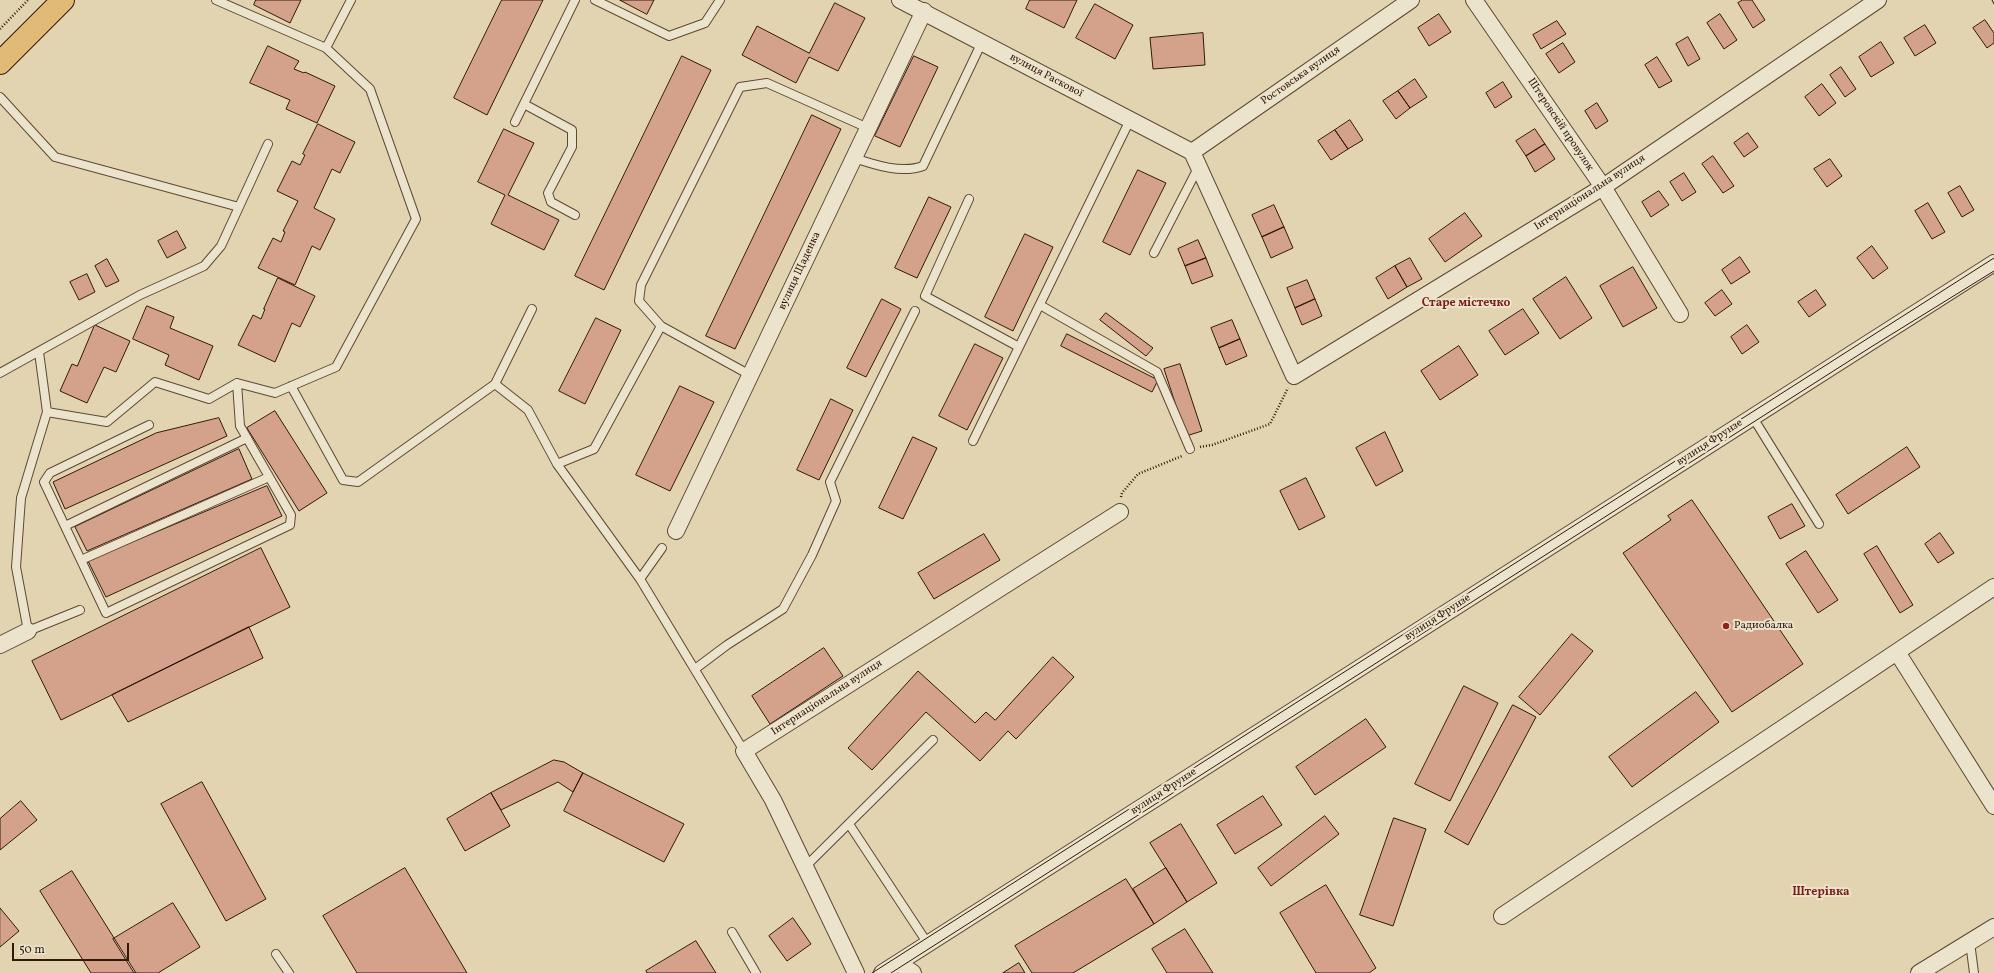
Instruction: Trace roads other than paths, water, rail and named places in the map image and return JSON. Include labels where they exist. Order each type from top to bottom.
[{"type":"main road","points":[[0,63],[63,0]]},
{"type":"street","name":"вулиця Раскової","points":[[900,0],[924,11],[1130,120],[1195,160]]},
{"type":"street","name":"Ростовська вулиця","points":[[1195,160],[1411,0]]},
{"type":"street","name":"Штеровскій провулок","points":[[1474,0],[1603,187],[1680,314]]},
{"type":"street","name":"Інтернаціональна вулиця","points":[[1195,160],[1294,376],[1603,187],[1878,0]]},
{"type":"street","name":"вулиця Щаденка","points":[[676,531],[924,11]]},
{"type":"street","name":"вулиця Фрунзе","points":[[882,973],[1752,416],[1994,263]]},
{"type":"street","name":"Інтернаціональна вулиця","points":[[744,751],[1120,512]]},
{"type":"street","points":[[1502,916],[1994,588]]},
{"type":"street","points":[[0,645],[28,631]]},
{"type":"street","points":[[1897,652],[1994,806]]},
{"type":"street","points":[[744,751],[773,800],[856,973]]},
{"type":"street","points":[[1919,973],[1994,927]]},
{"type":"street","points":[[898,963],[912,973]]},
{"type":"lane","points":[[47,412],[107,422],[155,382],[209,399],[237,383],[275,393],[336,367],[416,219],[370,89],[326,48],[216,0]]},
{"type":"lane","points":[[326,48],[351,0]]},
{"type":"lane","points":[[515,122],[575,0]]},
{"type":"lane","points":[[594,0],[669,36],[705,23],[720,0]]},
{"type":"lane","points":[[854,158],[873,164],[912,170],[922,166],[982,42]]},
{"type":"lane","points":[[750,375],[661,326],[639,301],[641,285],[740,87],[767,83],[868,128]]},
{"type":"lane","points":[[0,97],[55,157],[239,207]]},
{"type":"lane","points":[[524,104],[572,130],[572,147],[548,194],[551,202],[575,215]]},
{"type":"lane","points":[[973,441],[1130,120]]},
{"type":"lane","points":[[0,373],[140,295],[204,266],[222,246],[268,144]]},
{"type":"lane","points":[[1154,253],[1195,160]]},
{"type":"lane","points":[[969,199],[925,296],[1019,347]]},
{"type":"lane","points":[[1040,305],[1157,372],[1190,449]]},
{"type":"lane","points":[[291,386],[343,480],[358,482],[495,384],[532,309]]},
{"type":"lane","points":[[695,669],[727,645],[783,609],[812,555],[836,501],[830,482],[915,311]]},
{"type":"lane","points":[[557,464],[594,449],[661,326]]},
{"type":"lane","points":[[39,352],[47,412],[21,498],[16,567],[28,631],[80,610]]},
{"type":"lane","points":[[149,425],[50,473],[44,482],[106,613],[290,525],[291,514],[240,426],[237,383]]},
{"type":"lane","points":[[495,384],[528,410],[557,464],[640,579],[744,751]]},
{"type":"lane","points":[[1752,416],[1819,524]]},
{"type":"lane","points":[[65,526],[247,438]]},
{"type":"lane","points":[[81,560],[269,476]]},
{"type":"lane","points":[[640,579],[662,548]]},
{"type":"lane","points":[[805,867],[933,740]]},
{"type":"lane","points":[[849,824],[928,944]]},
{"type":"lane","points":[[732,932],[756,973]]},
{"type":"lane","points":[[1970,942],[1974,973]]},
{"type":"lane","points":[[276,954],[289,973]]},
{"type":"tram line","points":[[1992,0],[1994,4]]},
{"type":"tram line","points":[[872,973],[1994,258]]},
{"type":"tram line","points":[[891,973],[1871,347],[1994,271]]},
{"type":"place","name":"Радиобалка","points":[[1726,626]]},
{"type":"district","name":"Старе містечко","points":[[1466,304]]},
{"type":"district","name":"Штерівка","points":[[1821,893]]}]
